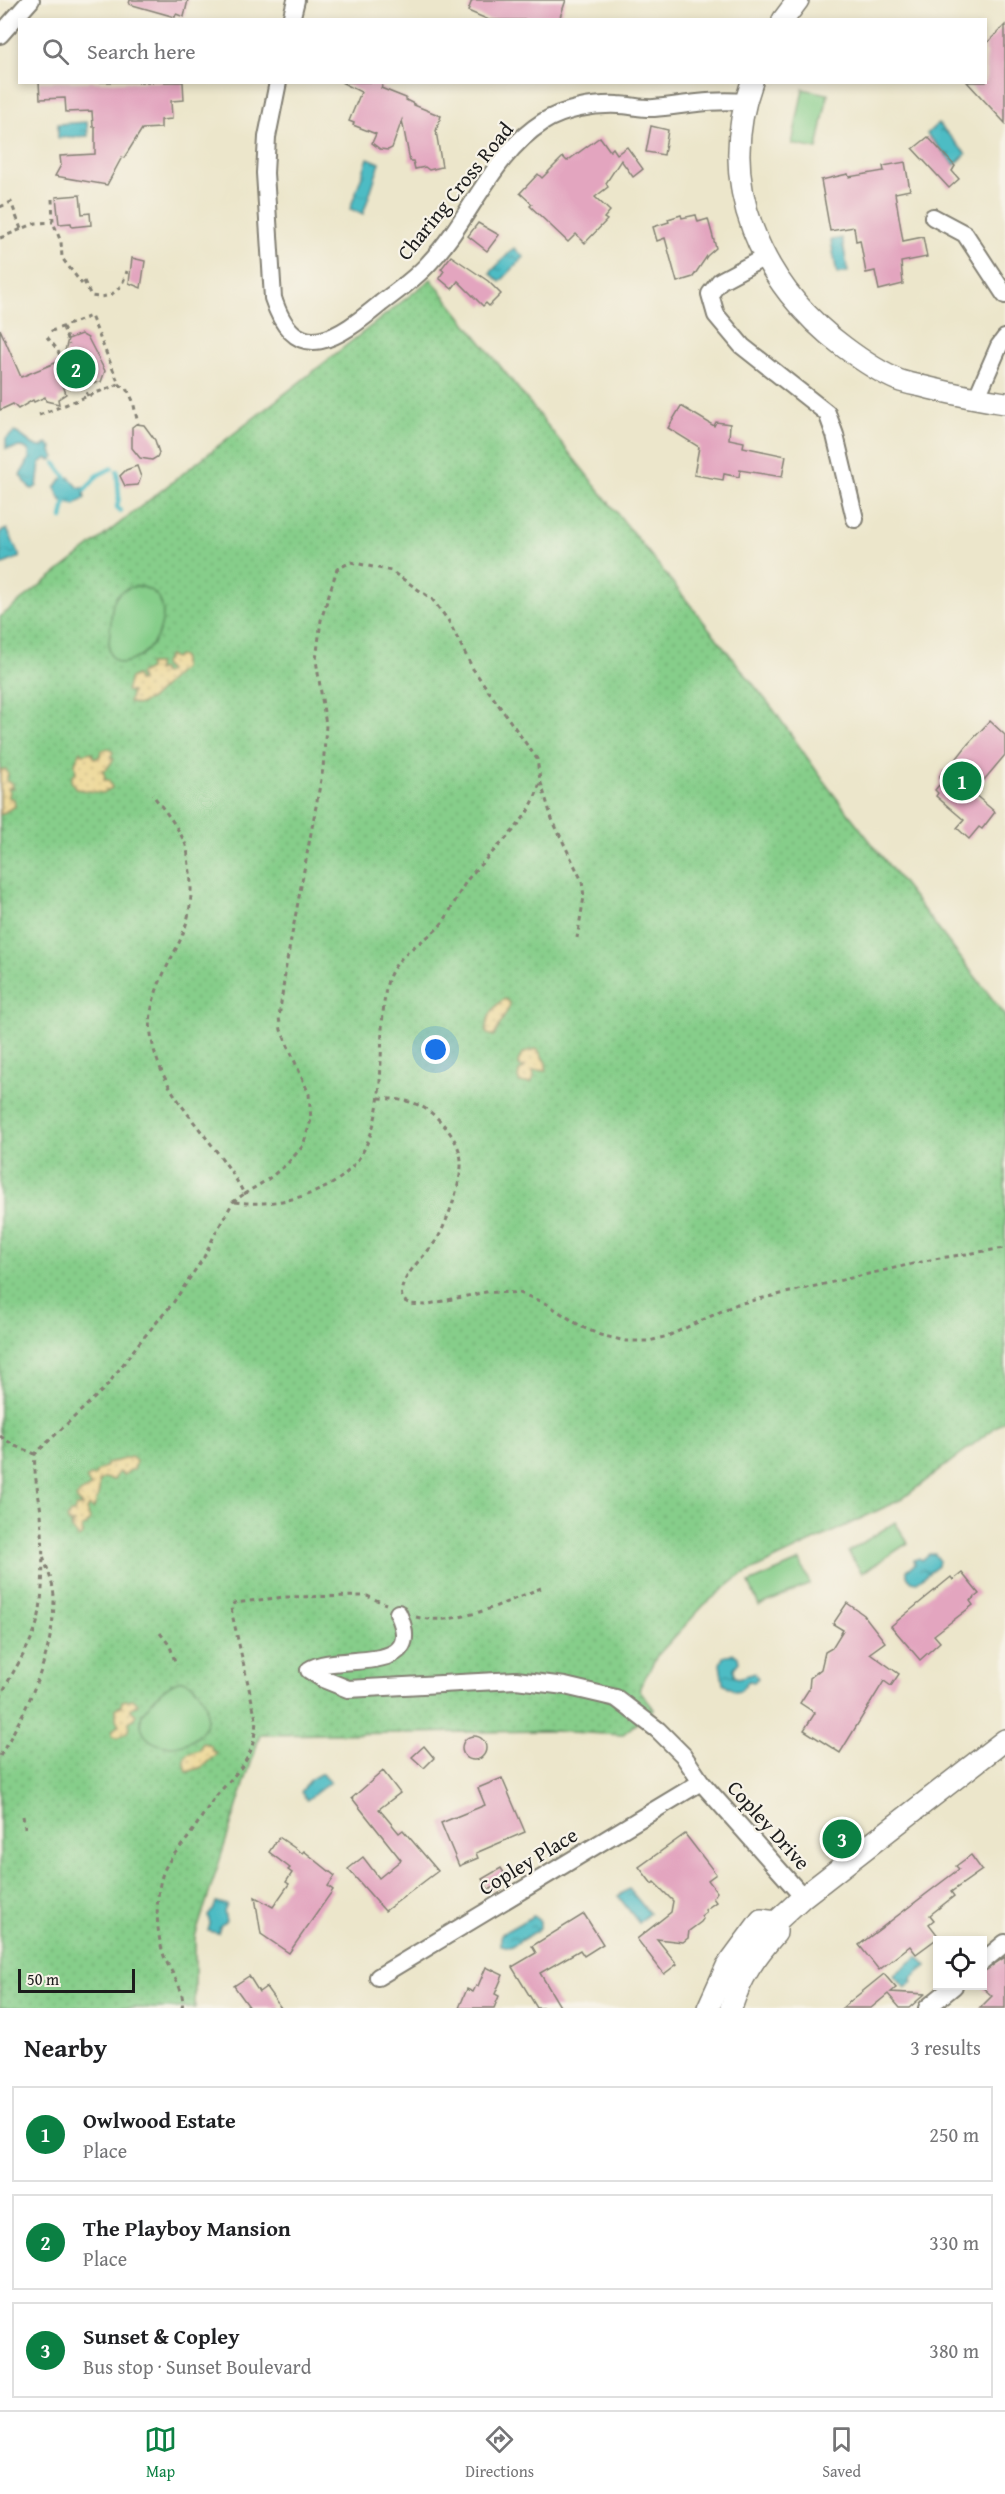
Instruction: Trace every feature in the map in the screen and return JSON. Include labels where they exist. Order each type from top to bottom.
[{"type":"main road","points":[[784,18],[798,0]]},
{"type":"main road","points":[[751,84],[744,102],[739,144],[741,191],[753,230],[765,257],[798,306],[822,330],[861,360],[899,381],[976,399],[1005,403]]},
{"type":"main road","points":[[731,2008],[736,1992],[753,1958],[776,1933],[776,1922],[803,1897],[1005,1740]]},
{"type":"main road","points":[[708,2008],[727,1966],[761,1920],[776,1922]]},
{"type":"street","points":[[0,34],[31,0]]},
{"type":"street","points":[[292,18],[296,0]]},
{"type":"street","name":"Charing Cross Road","points":[[278,84],[267,137],[265,173],[273,298],[287,328],[298,336],[313,341],[332,339],[352,327],[428,265],[503,160],[518,142],[544,122],[575,108],[617,105],[651,108],[721,100],[744,102]]},
{"type":"street","points":[[933,217],[965,234],[1005,295]]},
{"type":"street","points":[[765,257],[720,281],[710,294],[716,315],[742,346],[827,414],[835,435],[855,519]]},
{"type":"street","points":[[976,399],[999,346],[1005,338]]},
{"type":"street","name":"Copley Drive","points":[[398,1613],[405,1626],[405,1642],[396,1652],[386,1657],[323,1665],[309,1670],[322,1679],[348,1689],[516,1680],[565,1686],[616,1698],[658,1730],[683,1755],[701,1782],[803,1897]]},
{"type":"street","name":"Copley Place","points":[[378,1977],[701,1782]]},
{"type":"street","points":[[987,1958],[1005,1943]]},
{"type":"street","points":[[927,2008],[949,1990]]},
{"type":"path","points":[[52,199],[53,222],[61,242],[62,258],[92,296],[112,294],[122,287],[127,271]]},
{"type":"path","points":[[0,207],[11,202],[21,229]]},
{"type":"path","points":[[0,238],[36,223],[53,222]]},
{"type":"path","points":[[49,332],[91,316],[119,384],[129,392],[133,400],[138,424]]},
{"type":"path","points":[[62,327],[69,345]]},
{"type":"path","points":[[47,337],[57,349],[62,360]]},
{"type":"path","points":[[83,384],[88,396]]},
{"type":"path","points":[[39,415],[119,384]]},
{"type":"path","points":[[0,1698],[31,1641],[40,1611],[41,1514],[34,1467],[35,1454],[106,1387],[173,1303],[204,1257],[214,1234],[233,1202],[287,1164],[303,1146],[311,1120],[309,1094],[281,1030],[279,1018],[286,966],[323,769],[326,725],[316,660],[321,620],[337,569],[351,562],[391,571],[432,599],[448,620],[473,669],[537,759],[540,780],[552,819],[582,881],[585,897],[577,938]]},
{"type":"path","points":[[233,1202],[291,1199],[314,1193],[345,1175],[369,1143],[380,1098],[381,1042],[385,990],[389,976],[396,963],[439,928],[468,879],[517,828],[537,795],[540,780]]},
{"type":"path","points":[[152,794],[174,822],[187,846],[191,894],[186,928],[164,971],[154,997],[150,1018],[153,1044],[157,1061],[170,1088],[235,1176],[244,1194]]},
{"type":"path","points":[[380,1098],[404,1100],[421,1105],[430,1111],[444,1125],[455,1142],[461,1162],[448,1215],[438,1237],[403,1283],[400,1293],[402,1300],[410,1304],[424,1305],[486,1292],[520,1293],[547,1304],[582,1327],[600,1335],[626,1341],[649,1341],[668,1336],[737,1304],[934,1258],[1005,1248]]},
{"type":"path","points":[[0,1436],[15,1446],[35,1454]]},
{"type":"path","points":[[0,1756],[31,1694],[50,1642],[54,1599],[51,1578],[42,1550]]},
{"type":"path","points":[[182,2008],[182,1992],[163,1955],[160,1943],[159,1887],[167,1865],[195,1829],[217,1795],[246,1762],[252,1750],[256,1719],[231,1608],[234,1603],[292,1596],[367,1596],[398,1613],[420,1618],[454,1617],[478,1612],[541,1588]]},
{"type":"path","points":[[240,1596],[241,1601]]},
{"type":"path","points":[[160,1633],[171,1646],[176,1665]]},
{"type":"path","points":[[23,1816],[25,1828]]},
{"type":"green space","points":[[803,89],[828,94],[817,149],[792,144]]},
{"type":"green space","points":[[431,279],[773,709],[828,787],[1005,1015],[1005,1420],[902,1499],[740,1576],[704,1605],[657,1656],[639,1689],[654,1709],[622,1735],[552,1731],[260,1735],[195,1937],[195,2008],[0,2008],[0,617]]},
{"type":"green space","points":[[136,586],[151,591],[160,600],[163,612],[161,626],[146,651],[135,659],[121,663],[112,658],[109,650],[113,602],[120,593]]},
{"type":"green space","points":[[895,1522],[908,1543],[862,1573],[848,1552]]},
{"type":"green space","points":[[800,1561],[810,1584],[759,1606],[749,1583]]},
{"type":"green space","points":[[182,1680],[192,1684],[203,1698],[207,1717],[202,1731],[192,1741],[177,1745],[163,1745],[150,1740],[142,1730],[142,1714],[165,1689]]},
{"type":"sand","points":[[169,655],[174,658],[180,656],[183,658],[183,668],[151,699],[137,705],[129,702],[132,692],[126,691],[130,678],[136,675],[138,681],[141,680],[139,674],[149,669],[149,664],[157,664],[157,671],[162,669],[162,673],[165,674],[169,671],[163,665]]},
{"type":"sand","points":[[108,748],[113,752],[111,757],[114,759],[106,770],[102,770],[104,780],[109,780],[112,788],[103,793],[76,789],[71,781],[73,774],[76,774],[75,763],[81,751],[83,754],[91,752],[95,759],[100,756],[101,751]]},
{"type":"sand","points":[[0,768],[1,770],[6,769],[8,774],[6,781],[13,784],[11,786],[13,788],[8,788],[10,793],[8,797],[14,799],[15,806],[0,815]]},
{"type":"sand","points":[[505,999],[510,1003],[509,1007],[494,1036],[487,1034],[490,1014]]},
{"type":"sand","points":[[535,1049],[546,1063],[546,1070],[533,1071],[534,1077],[531,1083],[520,1083],[519,1072],[525,1067],[520,1067],[518,1062],[522,1054]]},
{"type":"sand","points":[[131,1457],[136,1461],[134,1470],[124,1475],[119,1472],[114,1480],[105,1478],[99,1482],[99,1492],[94,1507],[93,1509],[89,1506],[86,1510],[90,1519],[86,1526],[82,1527],[83,1534],[79,1538],[71,1528],[74,1523],[69,1523],[67,1519],[70,1513],[74,1513],[76,1506],[82,1506],[76,1498],[91,1487],[86,1479],[90,1476],[94,1477],[106,1464]]},
{"type":"sand","points":[[133,1699],[138,1704],[130,1709],[136,1715],[129,1722],[128,1731],[118,1738],[112,1736],[113,1730],[119,1725],[116,1719],[116,1708],[121,1706],[122,1701]]},
{"type":"sand","points":[[202,1743],[211,1745],[212,1751],[216,1752],[215,1755],[202,1767],[187,1772],[184,1760],[187,1754],[200,1750]]},
{"type":"water","points":[[87,122],[88,136],[58,138],[58,124]]},
{"type":"water","points":[[938,123],[966,154],[955,165],[927,134]]},
{"type":"water","points":[[368,158],[380,163],[363,214],[350,209]]},
{"type":"water","points":[[842,238],[848,272],[837,274],[831,240]]},
{"type":"water","points":[[514,248],[524,257],[500,282],[490,273]]},
{"type":"water","points":[[14,432],[35,446],[43,447],[47,443],[52,447],[51,452],[55,457],[51,460],[47,458],[40,463],[37,486],[33,489],[20,475],[28,460],[29,452],[21,447],[6,449],[6,439]]},
{"type":"water","points":[[69,477],[79,488],[83,487],[85,498],[75,505],[62,502],[55,488],[61,479]]},
{"type":"water","points":[[7,529],[20,557],[1,565],[0,532]]},
{"type":"water","points":[[929,1554],[935,1554],[939,1560],[938,1566],[917,1582],[912,1581],[907,1576],[907,1570],[915,1564],[914,1560],[919,1558],[922,1560]]},
{"type":"water","points":[[733,1653],[738,1657],[739,1662],[734,1668],[734,1676],[738,1678],[754,1673],[758,1678],[754,1682],[749,1681],[741,1690],[735,1691],[723,1683],[720,1664],[723,1657]]},
{"type":"water","points":[[323,1774],[330,1782],[307,1800],[301,1792],[311,1779]]},
{"type":"water","points":[[629,1889],[649,1913],[639,1923],[618,1896]]},
{"type":"water","points":[[216,1902],[227,1905],[224,1912],[226,1921],[220,1926],[218,1933],[208,1931],[210,1924],[208,1916]]},
{"type":"water","points":[[533,1916],[540,1921],[540,1928],[537,1931],[510,1947],[501,1945],[501,1934]]},
{"type":"water","points":[[918,1956],[927,1966],[912,1978],[913,1982],[905,1988],[894,1975]]},
{"type":"building","points":[[130,0],[188,0],[184,17],[176,14],[175,17],[129,4]]},
{"type":"building","points":[[472,0],[566,0],[560,18],[484,18],[468,11]]},
{"type":"building","points":[[1005,25],[1005,123],[969,84],[987,84],[987,43]]},
{"type":"building","points":[[39,84],[183,84],[184,100],[171,101],[172,119],[161,120],[161,128],[142,129],[124,158],[122,157],[107,185],[55,176],[61,165],[60,156],[95,154],[95,127],[93,127],[92,111],[66,112],[65,98],[40,99]]},
{"type":"building","points":[[345,84],[383,84],[381,88],[441,116],[436,131],[442,167],[429,170],[425,167],[415,169],[413,161],[410,161],[402,120],[392,148],[380,149],[372,143],[376,134],[353,125],[354,123],[349,121],[361,92]]},
{"type":"building","points":[[651,126],[668,130],[664,155],[646,152]]},
{"type":"building","points":[[600,137],[610,151],[613,148],[617,154],[627,147],[643,169],[633,177],[621,160],[606,183],[608,187],[595,197],[610,211],[604,218],[607,220],[585,243],[576,234],[568,242],[530,206],[532,204],[520,193],[538,174],[542,178],[563,157],[567,161]]},
{"type":"building","points":[[928,137],[955,166],[952,171],[959,179],[949,188],[913,149]]},
{"type":"building","points":[[905,162],[910,190],[895,193],[903,241],[923,237],[927,257],[901,262],[903,284],[879,290],[875,271],[866,273],[860,240],[856,241],[854,227],[830,231],[821,180],[848,174],[849,177],[884,171],[883,166]]},
{"type":"building","points":[[80,195],[82,214],[90,213],[91,225],[72,227],[71,223],[59,224],[56,197]]},
{"type":"building","points":[[681,215],[682,218],[696,215],[698,222],[708,219],[716,248],[707,256],[693,277],[677,282],[665,238],[657,241],[653,227]]},
{"type":"building","points":[[478,223],[499,235],[487,251],[468,236]]},
{"type":"building","points":[[451,256],[488,281],[501,294],[489,306],[486,303],[483,306],[458,281],[452,289],[439,278],[444,271],[441,269]]},
{"type":"building","points":[[132,258],[145,261],[141,288],[129,283]]},
{"type":"building","points":[[0,329],[21,377],[67,358],[65,351],[68,339],[81,334],[88,338],[105,371],[101,382],[79,385],[61,379],[66,394],[58,399],[59,404],[46,401],[45,397],[34,402],[33,400],[18,409],[13,404],[0,410]]},
{"type":"building","points":[[681,406],[714,426],[716,422],[730,424],[729,439],[744,442],[743,447],[786,456],[782,477],[740,470],[739,477],[724,474],[723,480],[694,475],[699,447],[668,428]]},
{"type":"building","points":[[136,424],[144,425],[155,440],[159,453],[152,460],[140,458],[132,448],[132,427]]},
{"type":"building","points":[[137,466],[141,477],[138,485],[125,486],[120,476],[126,470]]},
{"type":"building","points":[[990,721],[1005,735],[1005,755],[973,793],[995,812],[982,829],[979,827],[969,839],[957,828],[964,820],[936,796],[938,793],[935,790],[940,784],[943,770],[947,771]]},
{"type":"building","points":[[962,1573],[979,1594],[970,1601],[973,1605],[934,1635],[940,1642],[920,1660],[891,1626],[951,1577],[953,1580]]},
{"type":"building","points":[[847,1603],[864,1615],[885,1642],[870,1653],[899,1674],[891,1686],[884,1681],[840,1753],[804,1730],[815,1713],[800,1703],[809,1689],[810,1678],[821,1669],[825,1652],[832,1648],[843,1630],[833,1624]]},
{"type":"building","points":[[474,1736],[483,1739],[486,1748],[483,1757],[474,1760],[465,1757],[462,1748],[465,1739]]},
{"type":"building","points":[[424,1746],[434,1758],[424,1768],[412,1757]]},
{"type":"building","points":[[383,1771],[400,1793],[379,1809],[399,1833],[403,1830],[438,1871],[385,1911],[348,1869],[363,1857],[379,1878],[401,1860],[352,1798]]},
{"type":"building","points":[[502,1778],[525,1832],[476,1853],[478,1858],[459,1866],[441,1823],[485,1805],[478,1788]]},
{"type":"building","points":[[685,1834],[716,1874],[708,1880],[717,1892],[713,1898],[716,1902],[705,1910],[706,1912],[701,1916],[703,1919],[701,1922],[689,1931],[688,1938],[683,1942],[657,1939],[677,1964],[664,1974],[637,1939],[671,1912],[673,1901],[654,1882],[652,1884],[639,1867]]},
{"type":"building","points":[[279,1837],[302,1853],[304,1851],[335,1876],[328,1886],[333,1890],[289,1953],[261,1934],[255,1897],[273,1907],[289,1884],[286,1882],[292,1873],[288,1870],[290,1868],[269,1852]]},
{"type":"building","points":[[971,1855],[982,1870],[951,1892],[954,1896],[930,1915],[934,1920],[929,1924],[938,1936],[933,1936],[933,1941],[916,1954],[910,1946],[879,1970],[859,1945],[959,1869],[956,1866]]},
{"type":"building","points":[[501,1868],[508,1879],[489,1890],[482,1879]]},
{"type":"building","points":[[584,1914],[603,1944],[584,1956],[580,1950],[540,1973],[561,2008],[537,2008],[512,1967],[536,1953],[532,1946]]},
{"type":"building","points":[[1005,1957],[1005,2008],[980,2008],[992,1996],[985,1990],[987,1969]]},
{"type":"building","points":[[486,1967],[503,1975],[495,1994],[499,1996],[494,2008],[459,2008],[467,1989],[473,1992],[478,1986]]},
{"type":"building","points":[[884,1974],[896,1988],[891,1992],[925,1994],[909,2008],[900,2008],[888,1994],[871,2008],[842,2008]]},
{"type":"building","points":[[249,1976],[259,1992],[266,1987],[281,2008],[250,2008],[234,1986]]},
{"type":"waterway","points":[[55,463],[66,478]]},
{"type":"waterway","points":[[85,490],[98,475],[112,468]]},
{"type":"waterway","points":[[117,471],[119,497],[117,507],[120,511]]},
{"type":"waterway","points":[[62,518],[65,503]]},
{"type":"place","name":"The Playboy Mansion","points":[[76,369]]},
{"type":"place","name":"Owlwood Estate","points":[[962,781]]},
{"type":"place","name":"Sunset & Copley","points":[[842,1839]]}]
